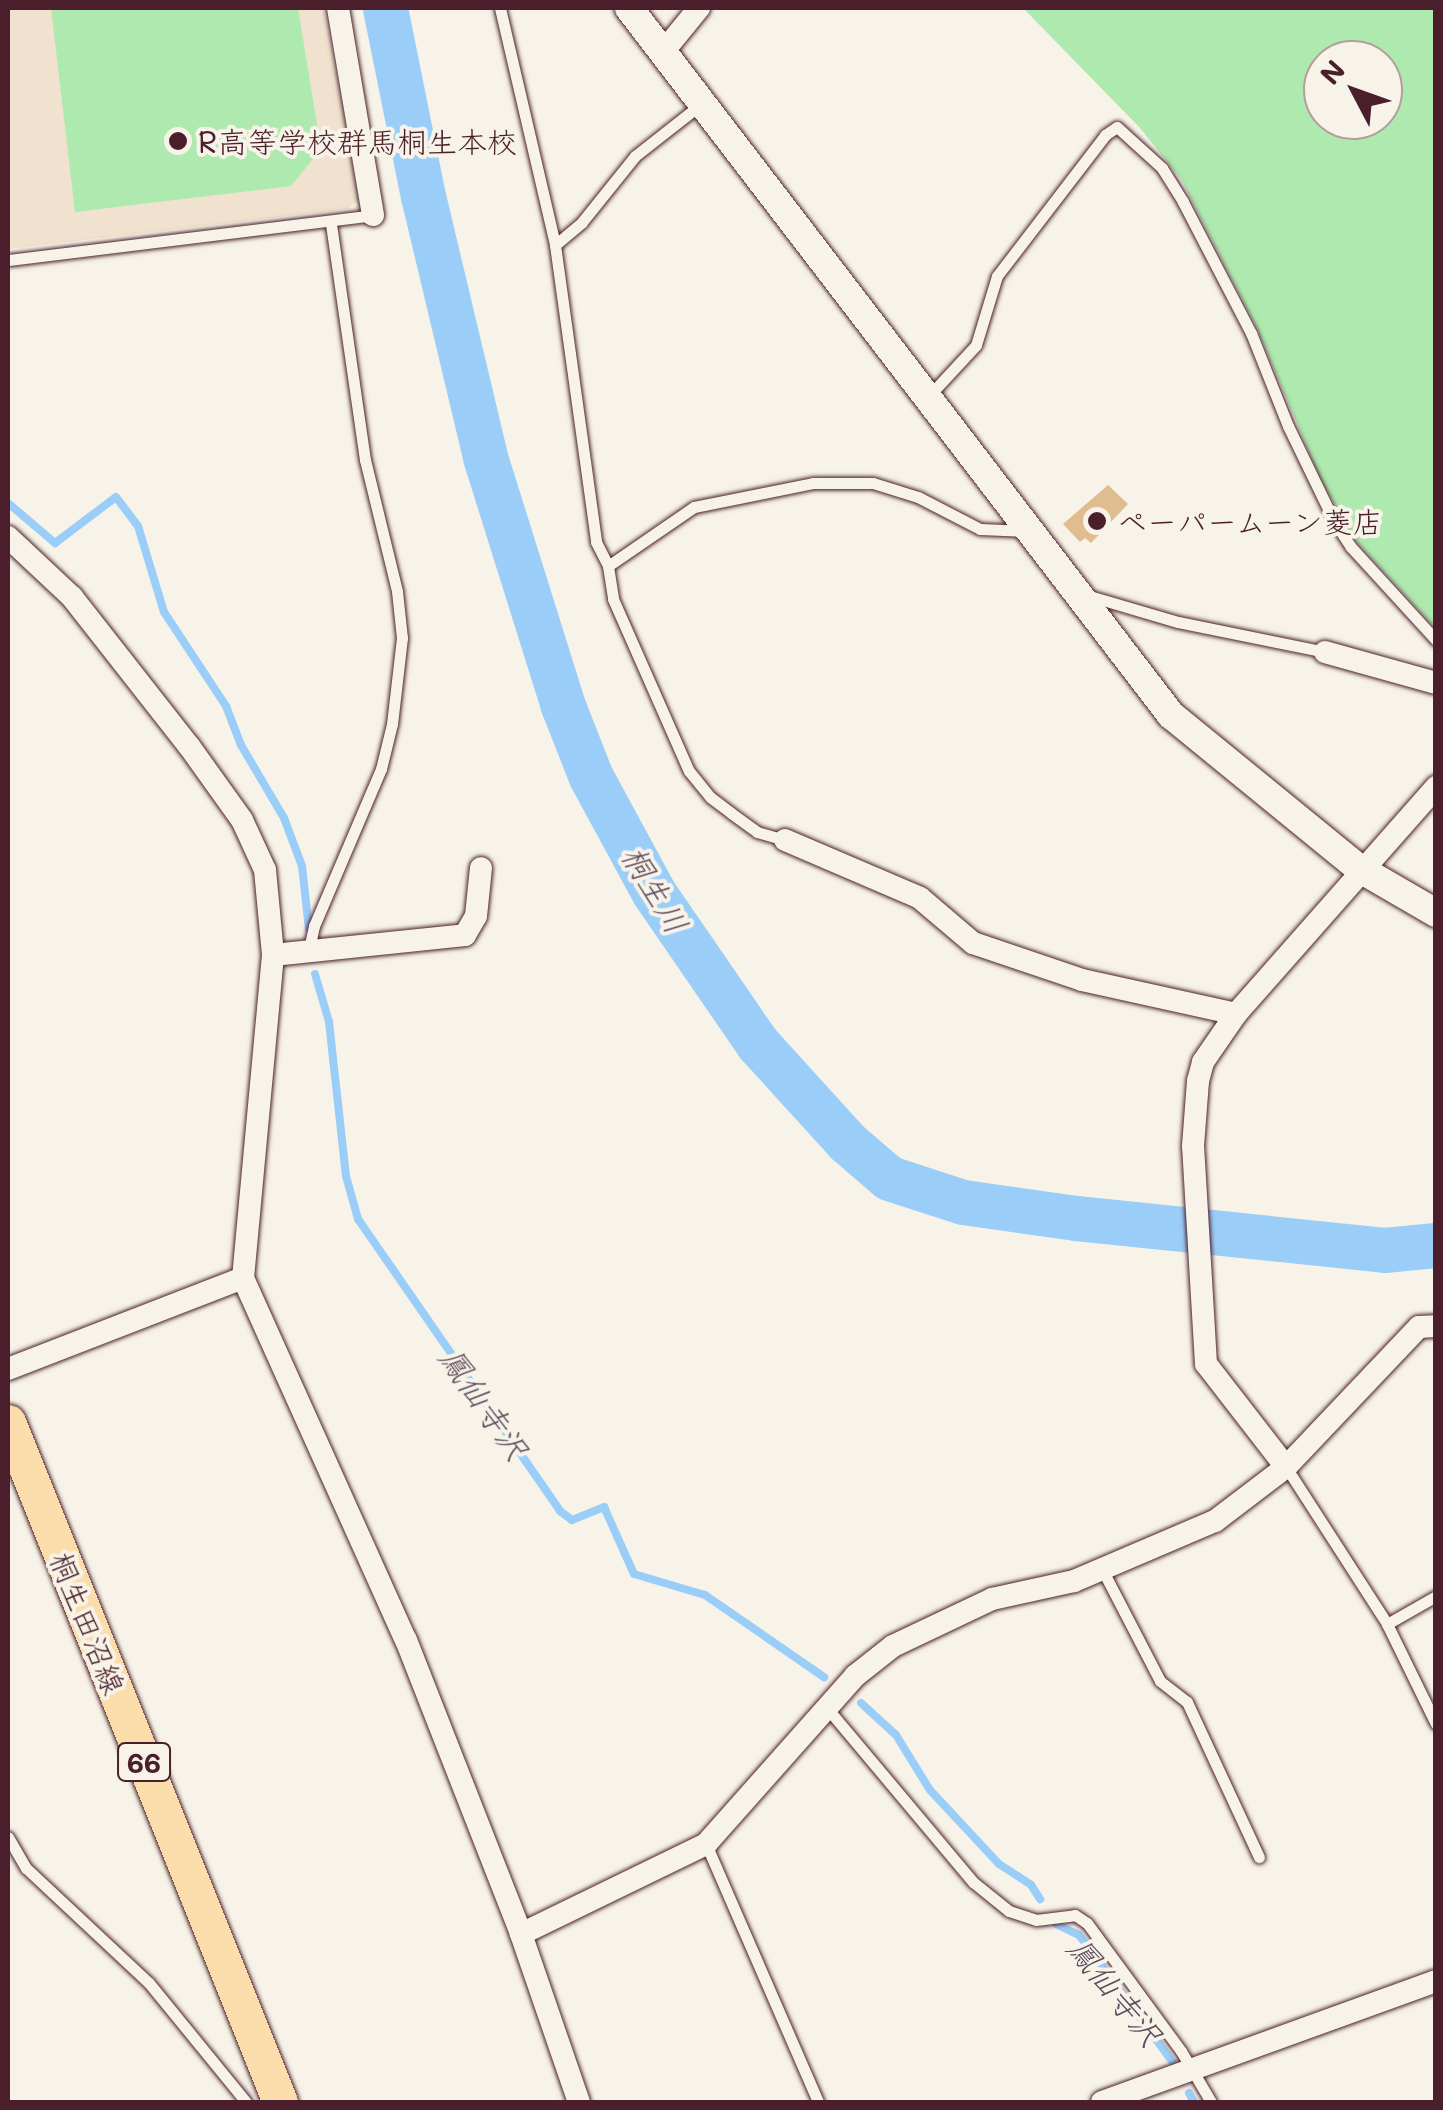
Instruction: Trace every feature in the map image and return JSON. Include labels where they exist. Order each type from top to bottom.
[{"type":"main road","name":"桐生田沼線","points":[[8,1422],[280,2102]]},
{"type":"street","points":[[338,8],[374,215]]},
{"type":"street","points":[[629,8],[1171,715],[1360,870],[1436,913]]},
{"type":"street","points":[[662,52],[699,8]]},
{"type":"street","points":[[8,537],[72,597],[242,820],[265,870],[274,955],[243,1278],[406,1640],[521,1934],[579,2102]]},
{"type":"street","points":[[1325,652],[1436,682]]},
{"type":"street","points":[[1286,1467],[1206,1364],[1193,1146],[1203,1062],[1236,1014],[1436,787]]},
{"type":"street","points":[[785,840],[920,898],[974,944],[1082,980],[1236,1014]]},
{"type":"street","points":[[274,955],[465,935],[476,916],[481,868]]},
{"type":"street","points":[[8,1370],[243,1278]]},
{"type":"street","points":[[521,1934],[706,1844],[856,1676],[893,1646],[992,1599],[1103,1571],[1215,1521],[1286,1467],[1419,1326],[1436,1326]]},
{"type":"street","points":[[1102,2102],[1436,1981]]},
{"type":"lane","points":[[500,8],[554,245],[594,524],[608,566],[613,599],[689,771],[710,797],[731,813],[758,832],[785,840]]},
{"type":"lane","points":[[554,245],[574,231],[636,156],[701,104]]},
{"type":"lane","points":[[927,398],[976,345],[998,276],[1106,135],[1117,127],[1162,168],[1183,202],[1251,333],[1288,426],[1334,521],[1351,547],[1436,640]]},
{"type":"lane","points":[[8,260],[374,215]]},
{"type":"lane","points":[[308,954],[314,926],[381,769],[392,724],[402,638],[397,591],[365,460],[331,223]]},
{"type":"lane","points":[[608,566],[694,507],[813,483],[873,483],[918,498],[980,530],[1030,531]]},
{"type":"lane","points":[[1077,593],[1178,622],[1325,652]]},
{"type":"lane","points":[[1286,1467],[1387,1624],[1436,1724]]},
{"type":"lane","points":[[1103,1571],[1160,1681],[1186,1702],[1260,1857]]},
{"type":"lane","points":[[1387,1624],[1436,1596]]},
{"type":"lane","points":[[826,1708],[973,1882],[1022,1915],[1036,1920],[1075,1915],[1087,1923],[1211,2102]]},
{"type":"lane","points":[[8,1837],[26,1868],[149,1983],[246,2102]]},
{"type":"lane","points":[[706,1844],[818,2102]]},
{"type":"shaded area","name":"R高等学校群馬桐生本校","points":[[8,8],[324,8],[359,199],[348,209],[8,249]]},
{"type":"green space","name":"R高等学校群馬桐生本校","points":[[51,8],[298,8],[321,149],[291,186],[75,212]]},
{"type":"green space","points":[[1023,8],[1435,8],[1435,628],[1355,540],[1320,478],[1257,328],[1181,179],[1140,128]]},
{"type":"building","points":[[1108,485],[1128,504],[1091,543],[1085,538],[1080,542],[1063,524]]},
{"type":"waterway","name":"桐生川","points":[[385,8],[423,196],[485,457],[563,706],[591,777],[654,893],[757,1043],[847,1142],[889,1178],[963,1202],[1076,1218],[1384,1250],[1436,1245]]},
{"type":"waterway","name":"鳳仙寺沢","points":[[8,503],[55,543],[116,497],[138,526],[164,612],[226,706],[241,745],[284,818],[302,866],[309,929]]},
{"type":"waterway","name":"鳳仙寺沢","points":[[315,974],[329,1022],[346,1176],[358,1219],[560,1511],[572,1520],[604,1507],[634,1574],[705,1595],[824,1677]]},
{"type":"waterway","name":"鳳仙寺沢","points":[[861,1703],[896,1735],[930,1790],[999,1864],[1031,1885],[1040,1899]]},
{"type":"waterway","name":"鳳仙寺沢","points":[[1056,1924],[1079,1935],[1172,2061]]},
{"type":"waterway","name":"鳳仙寺沢","points":[[1189,2093],[1194,2102]]},
{"type":"place","name":"R高等学校群馬桐生本校","points":[[178,141]]},
{"type":"place","name":"ペーパームーン菱店","points":[[1097,521]]}]
